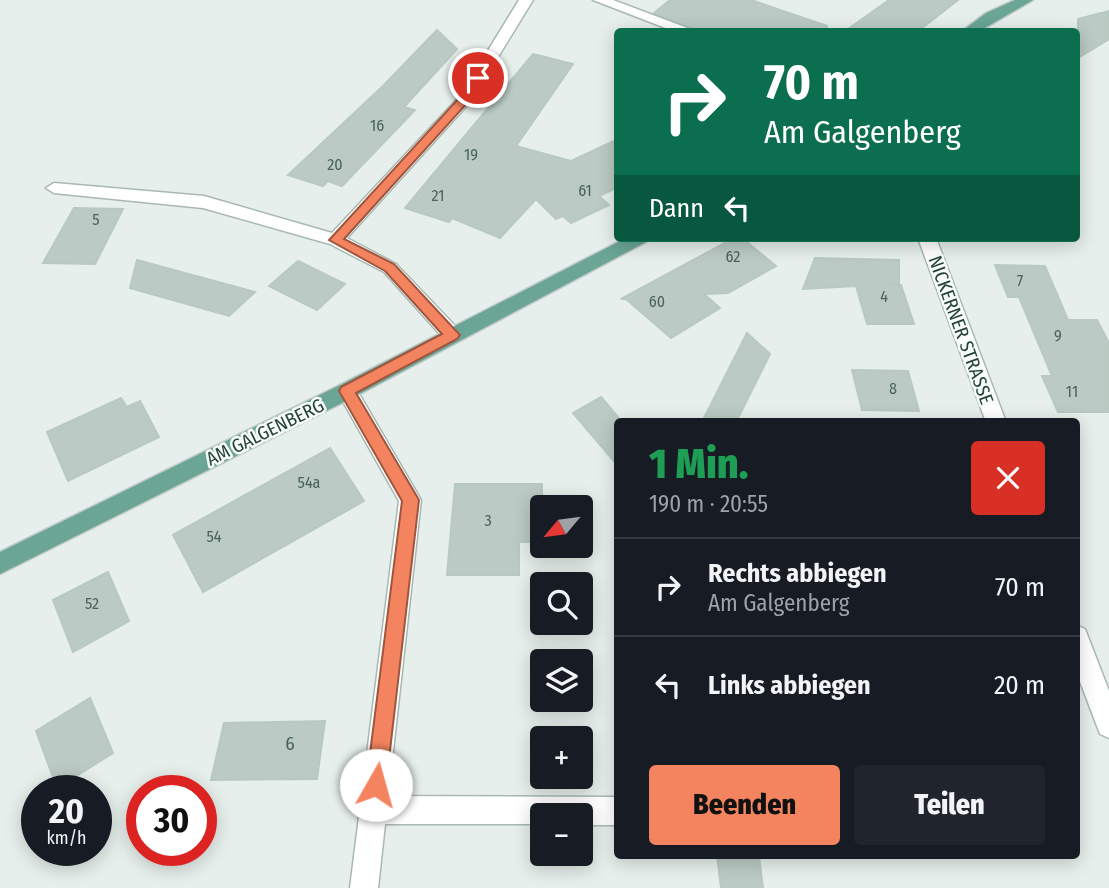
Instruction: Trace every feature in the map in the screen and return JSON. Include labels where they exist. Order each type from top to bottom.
[{"type":"main road","points":[[974,28],[991,16],[1026,0]]},
{"type":"main road","name":"AM GALGENBERG","points":[[0,563],[347,391],[631,242]]},
{"type":"street","points":[[336,240],[466,98],[527,0]]},
{"type":"street","points":[[600,0],[680,28]]},
{"type":"street","points":[[54,188],[204,202],[336,240],[390,268],[452,335]]},
{"type":"street","name":"NICKERNER STRASSE","points":[[928,242],[994,418]]},
{"type":"street","points":[[347,391],[410,500],[364,888]]},
{"type":"street","points":[[1080,648],[1109,724]]},
{"type":"street","points":[[373,810],[614,811]]},
{"type":"building","points":[[670,0],[751,0],[827,26],[690,28],[654,13]]},
{"type":"building","points":[[889,0],[958,0],[922,28],[850,28]]},
{"type":"building","points":[[1109,11],[1109,39],[1080,57],[1080,28],[1078,19]]},
{"type":"building","points":[[437,30],[457,49],[404,107],[415,110],[342,186],[328,181],[323,186],[288,175],[384,85]]},
{"type":"building","points":[[533,54],[573,64],[516,146],[571,161],[614,141],[614,189],[599,196],[609,205],[571,223],[563,216],[556,219],[536,199],[500,238],[452,218],[449,222],[405,208]]},
{"type":"building","points":[[74,208],[123,209],[95,264],[43,263]]},
{"type":"building","points":[[727,242],[747,242],[776,266],[728,293],[704,294],[720,308],[671,338],[626,299],[621,299]]},
{"type":"building","points":[[815,258],[899,260],[899,284],[888,285],[901,285],[914,324],[867,324],[856,286],[803,289]]},
{"type":"building","points":[[137,260],[255,292],[229,316],[130,288]]},
{"type":"building","points":[[298,261],[345,284],[317,310],[269,286]]},
{"type":"building","points":[[995,265],[1045,266],[1068,320],[1097,320],[1109,343],[1109,412],[1058,412],[1042,376],[1052,376],[1019,297],[1008,297]]},
{"type":"building","points":[[747,333],[770,354],[738,418],[704,418]]},
{"type":"building","points":[[852,370],[908,371],[919,411],[862,410]]},
{"type":"building","points":[[601,397],[618,417],[614,418],[614,461],[573,413]]},
{"type":"building","points":[[121,398],[127,407],[140,401],[159,437],[68,481],[47,432]]},
{"type":"building","points":[[330,448],[364,501],[203,592],[173,535]]},
{"type":"building","points":[[455,484],[542,484],[542,495],[530,495],[530,542],[519,542],[519,575],[447,575]]},
{"type":"building","points":[[108,572],[129,621],[73,652],[53,600]]},
{"type":"building","points":[[90,698],[113,753],[78,775],[52,775],[36,731]]},
{"type":"building","points":[[325,721],[317,779],[217,780],[217,775],[212,775],[224,723]]},
{"type":"building","points":[[717,859],[759,859],[763,888],[721,888]]},
{"type":"route","points":[[376,785],[410,500],[347,391],[452,335],[390,268],[336,240],[466,98],[478,78]]}]
